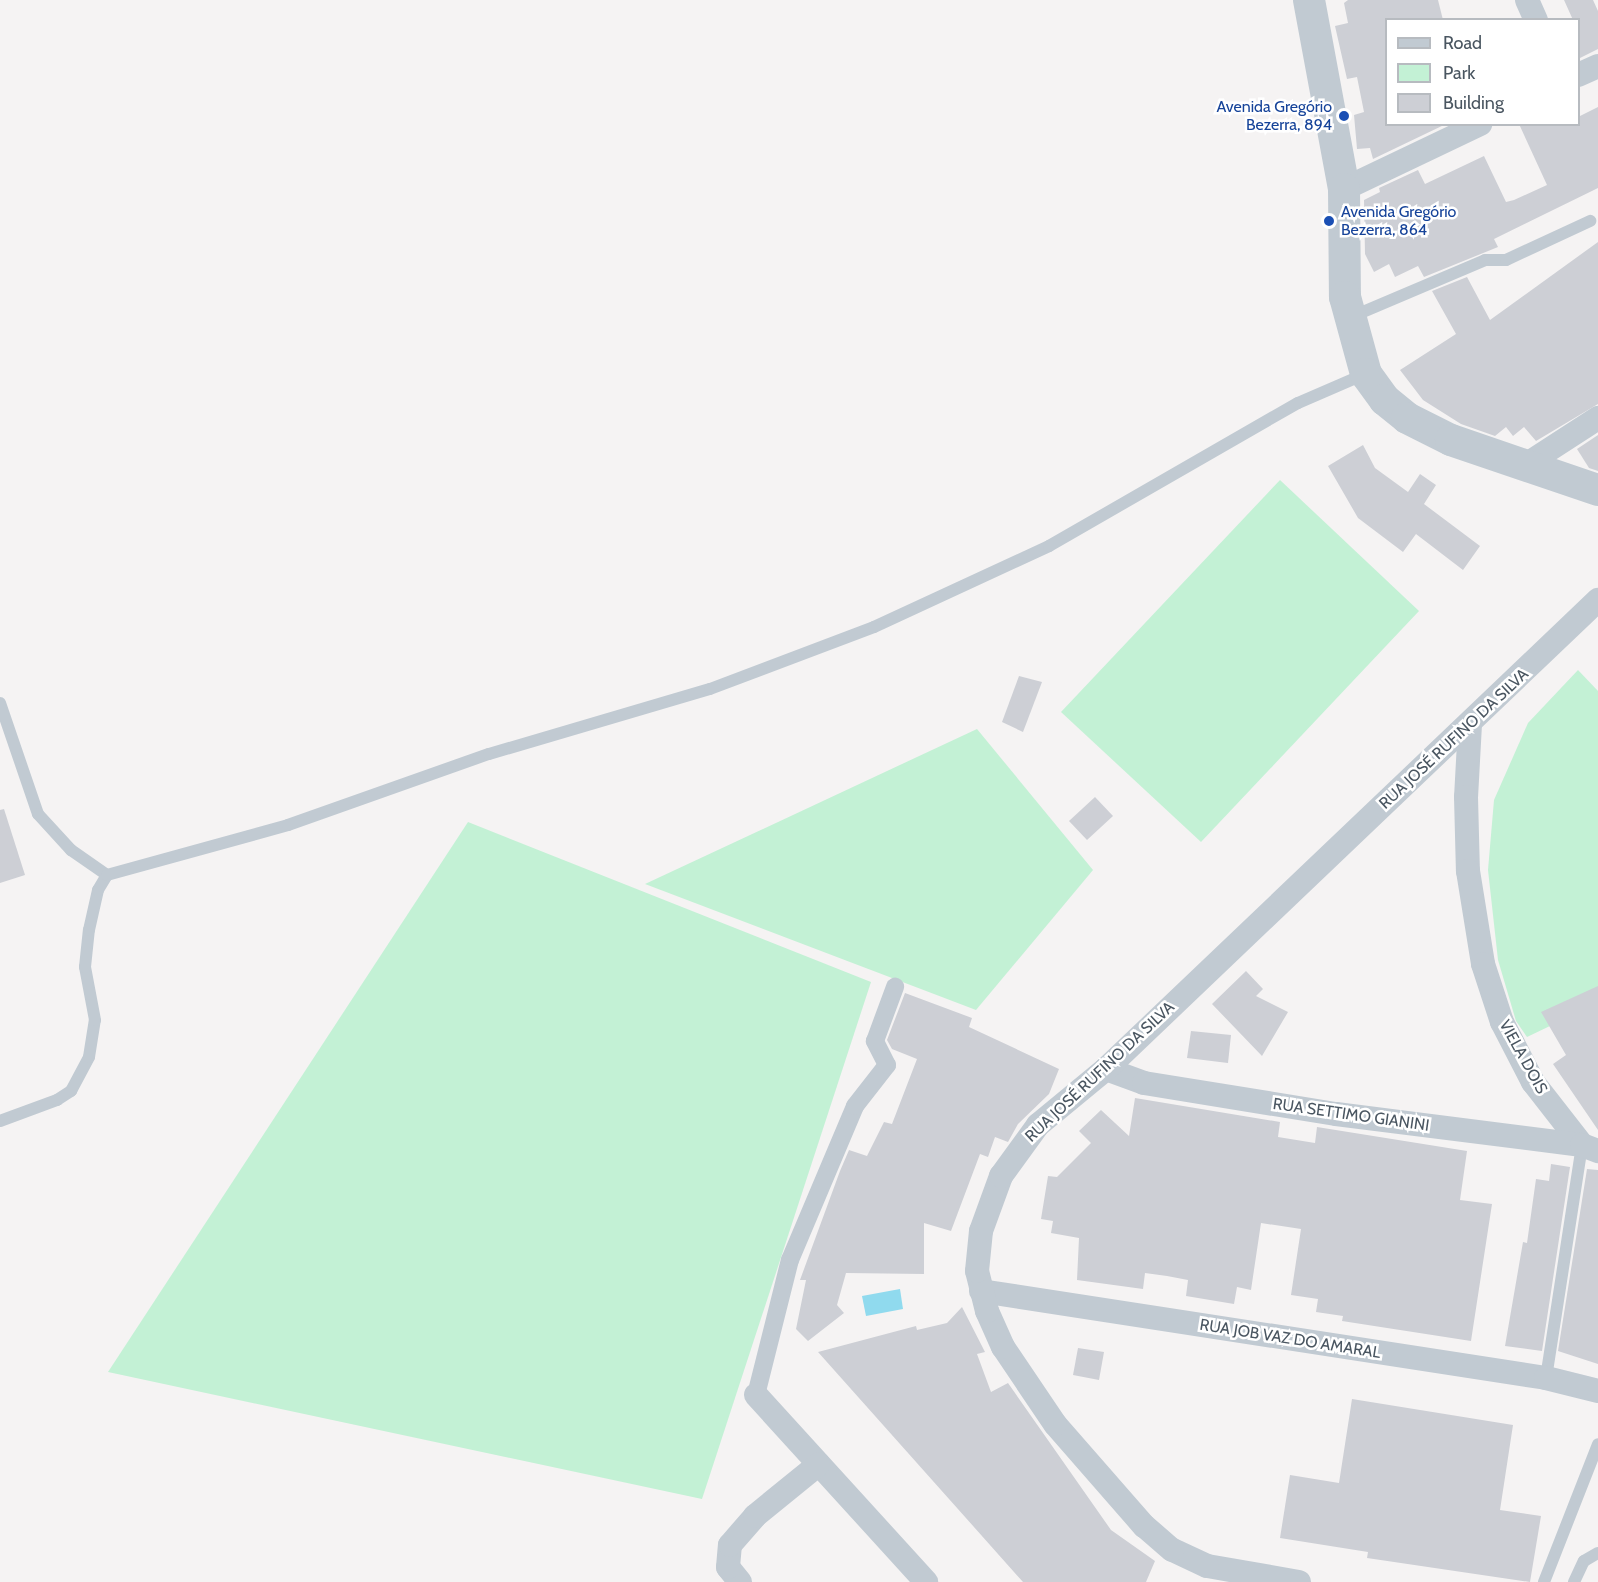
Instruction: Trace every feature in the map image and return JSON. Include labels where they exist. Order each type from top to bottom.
[{"type":"street","points":[[1309,0],[1344,189],[1345,297],[1366,374],[1385,400],[1407,418],[1451,440],[1598,490]]},
{"type":"street","points":[[1527,0],[1535,18]]},
{"type":"street","points":[[1580,74],[1598,66]]},
{"type":"street","points":[[1344,189],[1476,126]]},
{"type":"street","points":[[1527,464],[1598,418]]},
{"type":"street","name":"RUA JOSÉ RUFINO DA SILVA","points":[[1299,1582],[1207,1566],[1159,1542],[1055,1424],[1022,1378],[1003,1347],[981,1291],[977,1251],[1001,1176],[1038,1125],[1106,1069],[1598,600]]},
{"type":"street","name":"VIELA DOIS","points":[[1470,724],[1466,797],[1468,872],[1483,963],[1502,1022],[1533,1082],[1590,1148]]},
{"type":"street","points":[[895,987],[875,1041],[887,1065],[855,1106],[790,1260],[756,1395],[926,1582]]},
{"type":"street","name":"RUA SETTIMO GIANINI","points":[[1106,1069],[1144,1083],[1336,1114],[1590,1148]]},
{"type":"street","name":"RUA JOB VAZ DO AMARAL","points":[[981,1291],[1546,1378],[1598,1391]]},
{"type":"street","points":[[740,1582],[728,1568],[730,1545],[755,1516],[819,1464]]},
{"type":"lane","points":[[1350,318],[1485,260],[1506,260],[1590,221]]},
{"type":"lane","points":[[0,704],[38,814],[71,850],[107,874],[288,825],[489,753],[710,689],[874,627],[1049,546],[1298,403],[1366,374]]},
{"type":"lane","points":[[0,1121],[57,1100],[71,1090],[89,1057],[95,1020],[85,967],[93,907],[107,874]]},
{"type":"lane","points":[[1546,1378],[1590,1148]]},
{"type":"lane","points":[[1544,1582],[1598,1444]]},
{"type":"lane","points":[[1574,1582],[1584,1561],[1598,1553]]},
{"type":"green space","points":[[1280,480],[1419,611],[1201,842],[1061,712]]},
{"type":"green space","points":[[1578,670],[1598,691],[1598,1003],[1527,1037],[1516,1021],[1498,960],[1488,870],[1494,800],[1528,723]]},
{"type":"green space","points":[[977,729],[1093,870],[976,1010],[645,884]]},
{"type":"green space","points":[[468,822],[871,982],[702,1499],[108,1372]]},
{"type":"water","points":[[900,1289],[903,1309],[866,1316],[862,1296]]},
{"type":"building","points":[[1348,0],[1438,0],[1442,18],[1385,18],[1385,126],[1442,126],[1373,159],[1370,148],[1357,149],[1354,115],[1364,112],[1357,77],[1347,79],[1335,26],[1348,23],[1344,3]]},
{"type":"building","points":[[1564,0],[1593,0],[1598,11],[1598,49],[1580,58],[1580,18],[1572,18]]},
{"type":"building","points":[[1598,107],[1598,188],[1494,239],[1498,247],[1424,277],[1418,266],[1395,277],[1389,264],[1374,272],[1365,254],[1364,200],[1380,192],[1379,188],[1418,170],[1425,184],[1484,156],[1506,202],[1514,200],[1547,185],[1520,126],[1580,126],[1580,116]]},
{"type":"building","points":[[1598,242],[1598,404],[1536,441],[1524,427],[1513,436],[1506,427],[1495,436],[1461,424],[1423,400],[1400,370],[1456,334],[1432,291],[1467,277],[1490,320]]},
{"type":"building","points":[[1598,435],[1598,471],[1589,468],[1577,449]]},
{"type":"building","points":[[1363,445],[1375,468],[1408,492],[1420,474],[1436,485],[1424,504],[1480,546],[1463,570],[1416,534],[1403,552],[1358,518],[1328,466]]},
{"type":"building","points":[[1019,676],[1042,682],[1023,732],[1002,722]]},
{"type":"building","points":[[1095,797],[1113,816],[1087,840],[1069,821]]},
{"type":"building","points":[[4,809],[25,875],[0,883],[0,810]]},
{"type":"building","points":[[1246,971],[1263,989],[1256,996],[1288,1012],[1262,1056],[1212,1004]]},
{"type":"building","points":[[1598,986],[1598,1130],[1553,1064],[1566,1055],[1541,1012]]},
{"type":"building","points":[[905,993],[972,1018],[969,1027],[1059,1069],[1049,1094],[1018,1124],[1008,1142],[995,1137],[988,1157],[980,1154],[951,1231],[924,1223],[924,1274],[846,1273],[837,1305],[844,1313],[808,1341],[796,1329],[806,1280],[800,1280],[840,1171],[849,1150],[867,1156],[884,1122],[892,1124],[917,1059],[892,1049],[887,1040]]},
{"type":"building","points":[[1191,1031],[1231,1035],[1228,1063],[1187,1058]]},
{"type":"building","points":[[1135,1098],[1280,1122],[1278,1137],[1315,1143],[1317,1127],[1467,1151],[1460,1200],[1492,1204],[1471,1341],[1342,1321],[1343,1316],[1316,1312],[1318,1299],[1291,1295],[1301,1229],[1261,1223],[1251,1290],[1237,1287],[1234,1304],[1186,1296],[1188,1280],[1167,1276],[1145,1273],[1143,1289],[1077,1280],[1079,1238],[1051,1233],[1053,1221],[1041,1219],[1048,1176],[1057,1177],[1091,1143],[1079,1131],[1101,1110],[1129,1136]]},
{"type":"building","points":[[1551,1164],[1570,1167],[1542,1351],[1505,1346],[1523,1242],[1527,1243],[1536,1179],[1549,1181]]},
{"type":"building","points":[[1587,1169],[1598,1170],[1598,1364],[1558,1351]]},
{"type":"building","points":[[962,1307],[985,1352],[977,1354],[991,1392],[1008,1383],[1111,1530],[1155,1561],[1146,1582],[1023,1582],[818,1352],[916,1326],[917,1330],[947,1323]]},
{"type":"building","points":[[1078,1348],[1104,1352],[1099,1380],[1073,1375]]},
{"type":"building","points":[[1352,1399],[1513,1425],[1500,1510],[1541,1516],[1530,1582],[1367,1558],[1368,1552],[1280,1538],[1290,1475],[1339,1483]]},
{"type":"place","name":"Avenida Gregório Bezerra, 894","points":[[1344,116]]},
{"type":"place","name":"Avenida Gregório Bezerra, 864","points":[[1329,221]]}]
